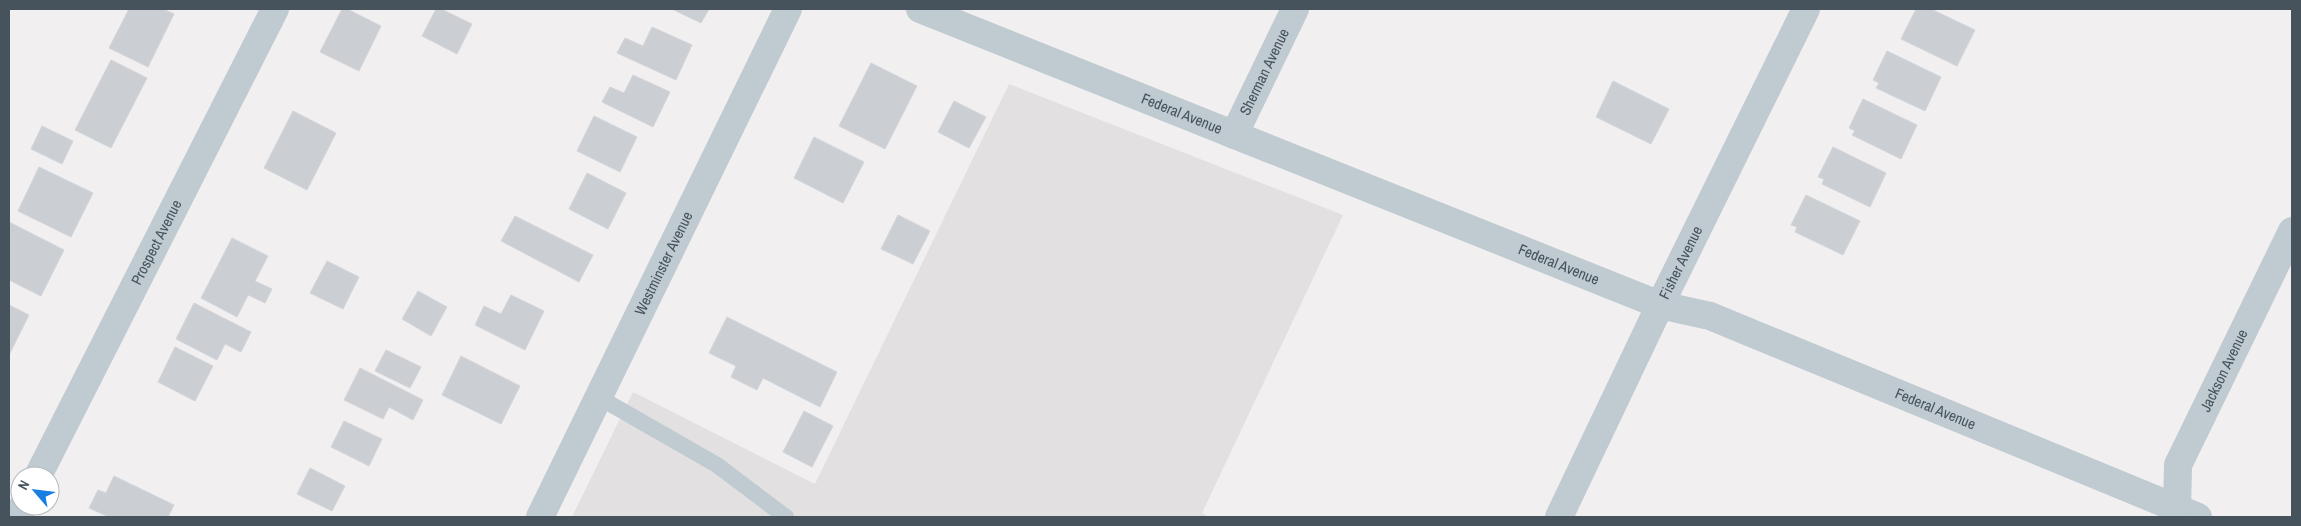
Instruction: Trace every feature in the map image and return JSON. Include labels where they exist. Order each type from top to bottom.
[{"type":"street","name":"Prospect Avenue","points":[[43,466],[275,9]]},
{"type":"street","name":"Westminster Avenue","points":[[540,517],[600,398],[788,9]]},
{"type":"street","name":"Federal Avenue","points":[[920,9],[1660,305],[1710,316],[2183,514]]},
{"type":"street","name":"Sherman Avenue","points":[[1234,135],[1295,9]]},
{"type":"street","name":"Fisher Avenue","points":[[1559,517],[1660,305],[1806,9]]},
{"type":"street","name":"Jackson Avenue","points":[[2183,514],[2178,465],[2292,231]]},
{"type":"lane","points":[[600,398],[717,466],[786,517]]},
{"type":"shaded area","points":[[1009,84],[1343,215],[1202,513],[1209,517],[572,517],[633,392],[815,484]]},
{"type":"building","points":[[129,9],[163,9],[174,14],[148,67],[109,48]]},
{"type":"building","points":[[342,9],[347,9],[381,26],[359,71],[320,52]]},
{"type":"building","points":[[436,9],[441,9],[472,24],[457,54],[422,36]]},
{"type":"building","points":[[672,9],[709,9],[701,23]]},
{"type":"building","points":[[1916,9],[1931,9],[1975,30],[1957,66],[1901,39]]},
{"type":"building","points":[[652,27],[692,45],[676,80],[617,53],[625,38],[643,46]]},
{"type":"building","points":[[1887,51],[1941,77],[1925,111],[1876,88],[1879,83],[1873,80]]},
{"type":"building","points":[[111,60],[147,78],[111,148],[75,130]]},
{"type":"building","points":[[871,63],[917,86],[885,149],[839,126]]},
{"type":"building","points":[[633,75],[670,92],[653,127],[602,102],[610,87],[624,93]]},
{"type":"building","points":[[1613,81],[1669,109],[1651,144],[1596,117]]},
{"type":"building","points":[[1863,99],[1917,125],[1901,159],[1852,135],[1855,131],[1849,128]]},
{"type":"building","points":[[954,101],[986,117],[969,148],[938,132]]},
{"type":"building","points":[[293,111],[336,133],[307,190],[264,168]]},
{"type":"building","points":[[594,116],[637,137],[620,172],[577,151]]},
{"type":"building","points":[[42,126],[73,141],[62,164],[31,149]]},
{"type":"building","points":[[814,137],[864,162],[843,203],[794,178]]},
{"type":"building","points":[[1833,147],[1886,173],[1870,207],[1822,184],[1824,179],[1818,177]]},
{"type":"building","points":[[39,167],[93,193],[71,237],[18,211]]},
{"type":"building","points":[[587,173],[626,193],[608,229],[569,209]]},
{"type":"building","points":[[1806,195],[1860,221],[1843,255],[1795,232],[1797,227],[1791,225]]},
{"type":"building","points":[[898,215],[930,231],[913,264],[881,249]]},
{"type":"building","points":[[515,216],[593,255],[579,282],[501,241]]},
{"type":"building","points":[[9,222],[64,250],[41,296],[9,280]]},
{"type":"building","points":[[232,238],[268,256],[255,281],[272,289],[265,303],[248,295],[237,317],[201,298]]},
{"type":"building","points":[[327,261],[359,277],[343,309],[310,293]]},
{"type":"building","points":[[418,291],[447,307],[431,336],[402,319]]},
{"type":"building","points":[[511,295],[544,311],[525,350],[475,325],[484,306],[501,314]]},
{"type":"building","points":[[194,303],[251,332],[241,352],[225,344],[217,360],[176,339]]},
{"type":"building","points":[[9,305],[29,315],[9,355]]},
{"type":"building","points":[[727,317],[837,372],[820,407],[763,378],[757,390],[731,377],[736,366],[709,353]]},
{"type":"building","points":[[175,347],[213,366],[195,401],[158,382]]},
{"type":"building","points":[[386,350],[421,367],[410,388],[375,371]]},
{"type":"building","points":[[461,356],[520,386],[501,424],[442,395]]},
{"type":"building","points":[[360,368],[423,400],[413,420],[389,407],[383,419],[344,400]]},
{"type":"building","points":[[804,411],[833,426],[812,467],[783,452]]},
{"type":"building","points":[[344,421],[382,439],[369,466],[331,447]]},
{"type":"building","points":[[310,468],[345,486],[332,511],[297,494]]},
{"type":"building","points":[[114,476],[174,505],[168,517],[109,517],[89,508],[98,490],[106,493]]}]
